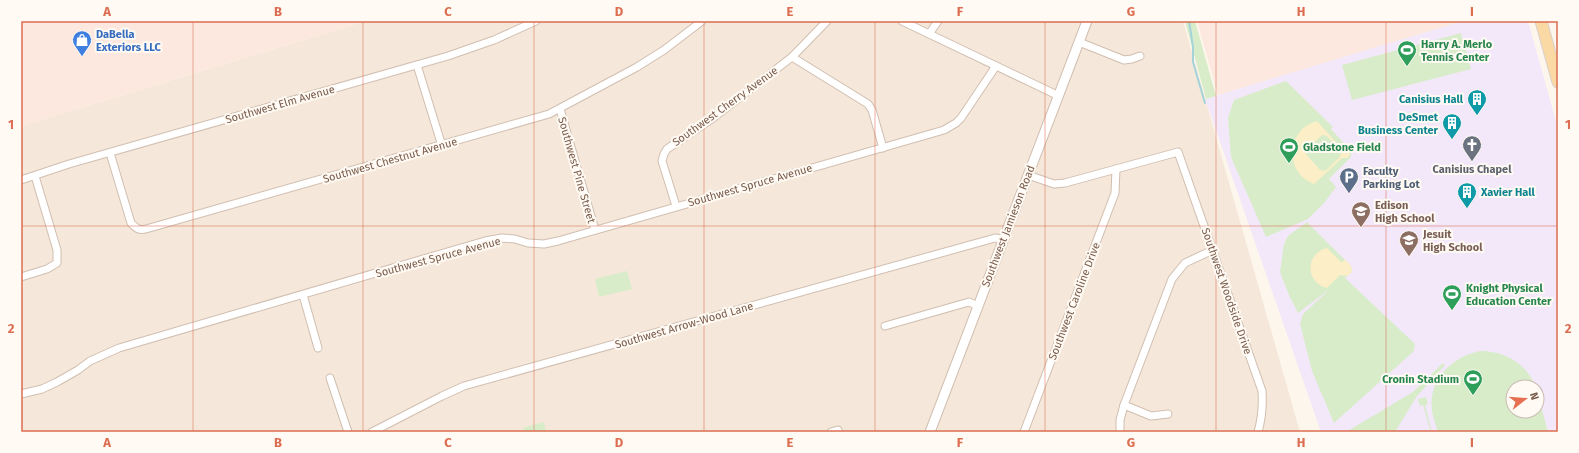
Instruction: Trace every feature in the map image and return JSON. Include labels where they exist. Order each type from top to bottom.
[{"type":"main road","points":[[1541,21],[1555,58],[1558,82]]},
{"type":"street","name":"Southwest Elm Avenue","points":[[21,180],[417,65],[494,40],[536,21]]},
{"type":"street","name":"Southwest Chestnut Avenue","points":[[110,153],[131,224],[136,229],[141,230],[534,119],[560,109],[637,67],[664,50],[702,21]]},
{"type":"street","name":"Southwest Cherry Avenue","points":[[676,206],[662,161],[667,149],[713,118],[792,57],[827,21]]},
{"type":"street","points":[[902,21],[1059,96]]},
{"type":"street","points":[[929,34],[938,21]]},
{"type":"street","name":"Southwest Jamieson Road","points":[[930,432],[1087,21]]},
{"type":"street","points":[[1079,42],[1124,60],[1132,60],[1140,56]]},
{"type":"street","points":[[792,57],[868,104],[872,110],[883,148]]},
{"type":"street","points":[[417,65],[442,146]]},
{"type":"street","name":"Southwest Spruce Avenue","points":[[21,394],[42,389],[57,382],[90,361],[119,348],[303,296],[485,242],[502,238],[515,239],[528,243],[544,244],[558,242],[676,206],[944,130],[956,123],[996,66]]},
{"type":"street","name":"Southwest Pine Street","points":[[560,109],[595,230]]},
{"type":"street","name":"Southwest Woodside Drive","points":[[1116,169],[1178,152],[1262,391],[1262,412],[1258,432]]},
{"type":"street","points":[[1028,175],[1054,184],[1059,184],[1076,181],[1116,169]]},
{"type":"street","name":"Southwest Caroline Drive","points":[[1024,432],[1114,193],[1116,169]]},
{"type":"street","points":[[21,278],[48,269],[57,263],[57,250],[35,176]]},
{"type":"street","name":"Southwest Arrow-Wood Lane","points":[[372,432],[464,386],[995,238],[1003,239]]},
{"type":"street","points":[[1120,432],[1120,420],[1124,405],[1172,279],[1185,263],[1212,250]]},
{"type":"street","points":[[303,296],[318,348]]},
{"type":"street","points":[[885,326],[969,302],[978,306]]},
{"type":"street","points":[[330,378],[348,432]]},
{"type":"street","points":[[1124,405],[1151,416],[1168,414]]},
{"type":"shaded area","points":[[21,21],[366,21],[21,126]]},
{"type":"shaded area","points":[[366,21],[1183,21],[1300,432],[21,432],[21,126]]},
{"type":"shaded area","points":[[1197,21],[1463,21],[1218,95]]},
{"type":"shaded area","name":"Jesuit High School","points":[[1463,21],[1528,21],[1558,128],[1558,432],[1321,432],[1205,99]]},
{"type":"green space","points":[[1185,21],[1195,21],[1216,96],[1206,99]]},
{"type":"green space","name":"Harry A. Merlo Tennis Center","points":[[1461,33],[1471,69],[1352,100],[1342,65]]},
{"type":"green space","name":"Gladstone Field","points":[[1286,81],[1333,127],[1331,129],[1351,151],[1351,157],[1329,179],[1336,187],[1324,203],[1308,219],[1266,237],[1231,157],[1228,118],[1234,100]]},
{"type":"green space","points":[[1307,222],[1351,266],[1352,272],[1345,278],[1415,344],[1414,351],[1334,423],[1312,371],[1300,324],[1303,314],[1330,289],[1298,313],[1280,272],[1284,244],[1288,236]]},
{"type":"green space","points":[[627,271],[632,289],[599,297],[595,279]]},
{"type":"green space","name":"Cronin Stadium","points":[[1480,351],[1498,353],[1514,360],[1527,371],[1532,379],[1505,379],[1505,419],[1545,419],[1548,432],[1438,432],[1432,414],[1434,389],[1438,380],[1451,364],[1469,354]]},
{"type":"green space","points":[[1443,363],[1445,365],[1417,396],[1395,432],[1346,432],[1413,392]]},
{"type":"green space","points":[[1426,397],[1428,404],[1425,405],[1432,432],[1423,405],[1420,406],[1418,399]]},
{"type":"green space","points":[[544,422],[546,432],[524,432],[523,428]]},
{"type":"sand","points":[[1317,121],[1342,149],[1347,149],[1350,154],[1348,158],[1342,158],[1314,184],[1304,178],[1297,171],[1294,161],[1293,151],[1295,142],[1299,133],[1307,126]],"holes":[[[1322,135],[1327,136],[1341,151],[1340,157],[1325,171],[1320,170],[1306,154],[1306,150]]]},
{"type":"sand","points":[[1327,248],[1341,262],[1346,260],[1351,266],[1352,272],[1347,276],[1340,275],[1327,288],[1320,285],[1315,280],[1310,268],[1315,256],[1320,251]]},
{"type":"waterway","points":[[1189,21],[1193,47],[1193,62],[1205,103]]},
{"type":"place","name":"DaBella Exteriors LLC","points":[[82,57]]},
{"type":"place","name":"Harry A. Merlo Tennis Center","points":[[1407,67]]},
{"type":"place","name":"Canisius Hall","points":[[1477,116]]},
{"type":"place","name":"DeSmet Business Center","points":[[1452,140]]},
{"type":"place","name":"Canisius Chapel","points":[[1472,162]]},
{"type":"place","name":"Gladstone Field","points":[[1289,164]]},
{"type":"place","name":"Faculty Parking Lot","points":[[1349,194]]},
{"type":"place","name":"Xavier Hall","points":[[1467,209]]},
{"type":"place","name":"Edison High School","points":[[1361,228]]},
{"type":"place","name":"Jesuit High School","points":[[1409,257]]},
{"type":"place","name":"Knight Physical Education Center","points":[[1452,311]]},
{"type":"place","name":"Cronin Stadium","points":[[1473,396]]}]
